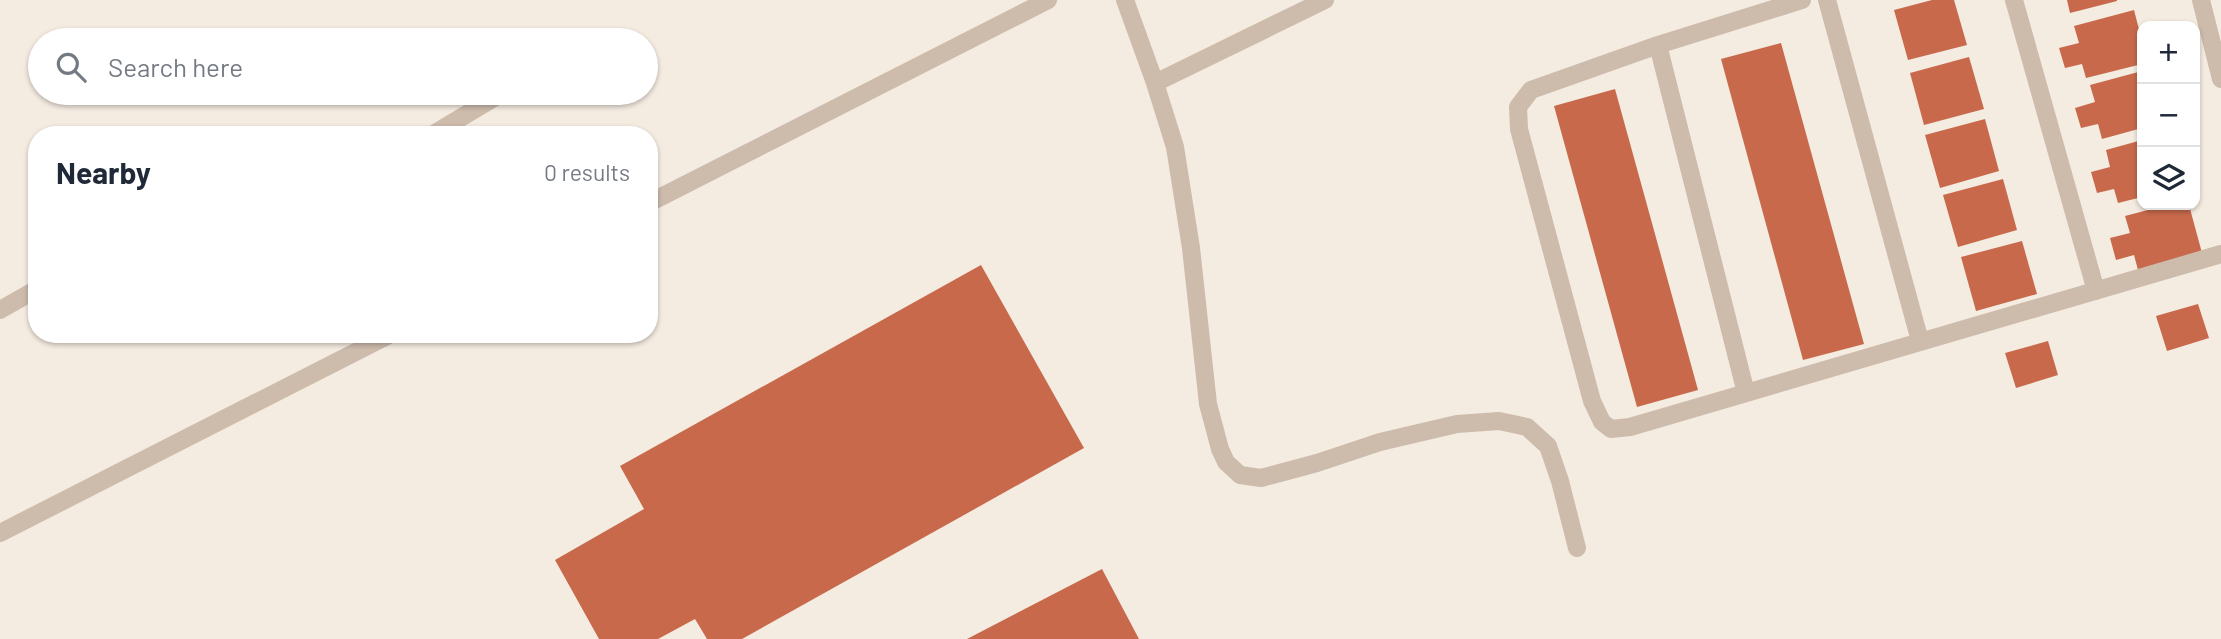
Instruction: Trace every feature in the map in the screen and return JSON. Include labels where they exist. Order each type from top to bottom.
[{"type":"street","points":[[658,198],[1048,0]]},
{"type":"street","points":[[1125,0],[1175,147],[1193,259],[1208,404],[1220,449],[1227,462],[1240,475],[1261,478],[1380,442],[1457,424],[1499,421],[1527,427],[1548,446],[1577,548]]},
{"type":"street","points":[[1155,83],[1325,0]]},
{"type":"street","points":[[1802,0],[1658,45],[1531,90],[1518,107],[1518,129],[1592,401],[1602,422],[1612,429],[1629,427],[2221,254]]},
{"type":"street","points":[[1827,0],[1920,341]]},
{"type":"street","points":[[2014,0],[2096,291]]},
{"type":"street","points":[[2202,0],[2221,79]]},
{"type":"street","points":[[1658,45],[1746,393]]},
{"type":"street","points":[[447,126],[482,105]]},
{"type":"street","points":[[0,310],[28,294]]},
{"type":"street","points":[[0,533],[373,343]]},
{"type":"building","points":[[1932,0],[1954,0],[1967,45],[1908,60],[1894,10]]},
{"type":"building","points":[[2067,0],[2117,0],[2117,1],[2070,13]]},
{"type":"building","points":[[2134,10],[2137,22],[2137,65],[2086,78],[2082,64],[2065,68],[2059,48],[2079,43],[2074,26]]},
{"type":"building","points":[[1781,43],[1864,344],[1803,360],[1721,59]]},
{"type":"building","points":[[1969,57],[1984,109],[1924,125],[1910,73]]},
{"type":"building","points":[[2137,72],[2137,129],[2102,139],[2098,124],[2081,128],[2075,108],[2095,102],[2090,85]]},
{"type":"building","points":[[1615,89],[1698,390],[1637,407],[1554,106]]},
{"type":"building","points":[[1985,119],[1999,171],[1940,188],[1925,135]]},
{"type":"building","points":[[2137,141],[2137,198],[2118,203],[2114,189],[2097,193],[2091,172],[2110,167],[2106,150]]},
{"type":"building","points":[[2003,179],[2017,230],[1958,247],[1943,195]]},
{"type":"building","points":[[2148,210],[2190,210],[2202,253],[2138,270],[2134,255],[2116,260],[2110,238],[2130,233],[2125,216]]},
{"type":"building","points":[[2022,241],[2037,294],[1976,311],[1961,257]]},
{"type":"building","points":[[981,265],[1084,448],[742,639],[707,639],[695,619],[658,639],[599,639],[555,560],[644,509],[620,466]]},
{"type":"building","points":[[2198,304],[2209,338],[2167,351],[2156,316]]},
{"type":"building","points":[[2048,341],[2058,375],[2016,388],[2005,353]]},
{"type":"building","points":[[1102,569],[1139,639],[967,639]]}]
